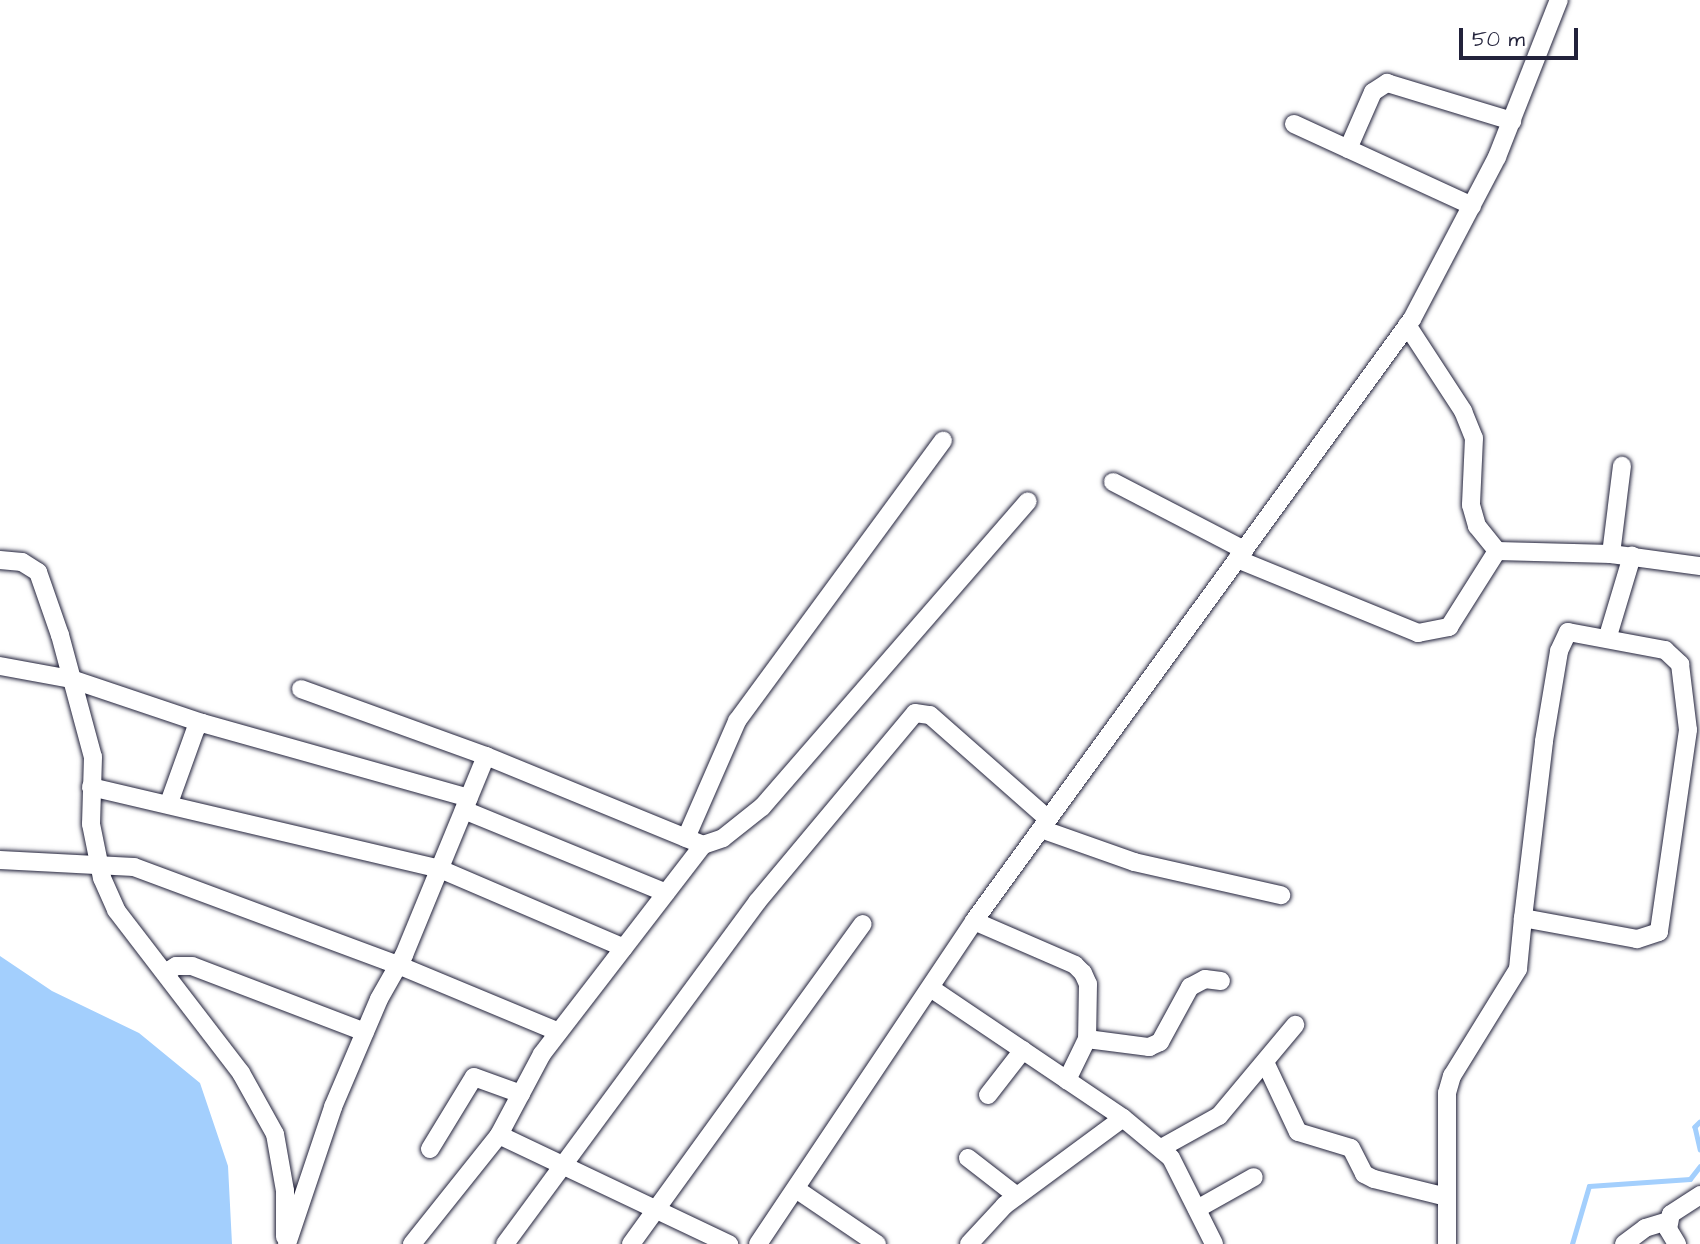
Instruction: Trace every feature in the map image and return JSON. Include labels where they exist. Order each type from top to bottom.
[{"type":"street","points":[[758,1244],[932,989],[974,921],[1407,326],[1472,206],[1512,121],[1559,0]]},
{"type":"street","points":[[1348,149],[1373,93],[1387,83],[1512,121]]},
{"type":"street","points":[[1294,124],[1472,206]]},
{"type":"street","points":[[1407,326],[1463,411],[1474,438],[1471,505],[1477,526],[1497,551],[1611,554],[1700,566]]},
{"type":"street","points":[[412,1244],[499,1135],[559,1032],[666,893],[694,842],[737,721],[943,441]]},
{"type":"street","points":[[1611,554],[1622,467]]},
{"type":"street","points":[[1113,482],[1241,555],[1418,633],[1449,627],[1497,551]]},
{"type":"street","points":[[301,689],[486,756],[694,842],[723,838],[762,807],[1028,501]]},
{"type":"street","points":[[1608,636],[1632,556]]},
{"type":"street","points":[[0,560],[22,562],[38,572],[93,757],[91,824],[100,865],[116,910],[241,1073],[275,1134],[285,1191],[286,1244]]},
{"type":"street","points":[[1447,1244],[1448,1084],[1515,977],[1559,651],[1568,632],[1608,636],[1665,650],[1680,664],[1686,690],[1688,730],[1659,932],[1637,939],[1523,918]]},
{"type":"street","points":[[0,666],[71,679],[202,723],[466,804],[666,893]]},
{"type":"street","points":[[505,1244],[757,902],[915,713],[930,715],[1044,824],[1134,862],[1281,895]]},
{"type":"street","points":[[169,803],[202,723]]},
{"type":"street","points":[[286,1244],[333,1107],[440,869],[486,756]]},
{"type":"street","points":[[91,787],[169,803],[440,869],[624,948]]},
{"type":"street","points":[[0,860],[134,867],[398,965],[559,1032]]},
{"type":"street","points":[[974,921],[1076,965],[1083,973],[1088,984],[1087,1039],[1067,1080]]},
{"type":"street","points":[[631,1244],[863,924]]},
{"type":"street","points":[[165,973],[176,966],[192,966],[365,1032]]},
{"type":"street","points":[[1087,1039],[1149,1048],[1160,1042],[1190,987],[1205,979],[1221,981]]},
{"type":"street","points":[[932,989],[1163,1147],[1214,1244]]},
{"type":"street","points":[[1163,1147],[1219,1116],[1295,1025]]},
{"type":"street","points":[[988,1095],[1023,1051]]},
{"type":"street","points":[[1265,1062],[1298,1132],[1351,1148],[1364,1174],[1374,1179],[1447,1197]]},
{"type":"street","points":[[430,1149],[474,1077],[521,1094]]},
{"type":"street","points":[[969,1244],[1017,1196],[1123,1118]]},
{"type":"street","points":[[499,1135],[729,1244]]},
{"type":"street","points":[[968,1158],[1017,1196]]},
{"type":"street","points":[[1197,1209],[1254,1177]]},
{"type":"street","points":[[796,1189],[877,1244]]},
{"type":"street","points":[[1623,1244],[1645,1228],[1668,1221],[1678,1206],[1700,1195]]},
{"type":"street","points":[[1668,1221],[1677,1244]]},
{"type":"water","points":[[0,956],[52,991],[139,1033],[200,1083],[228,1166],[232,1244],[0,1244]]},
{"type":"waterway","points":[[1700,1122],[1695,1127],[1700,1149]]},
{"type":"waterway","points":[[1572,1244],[1589,1186],[1690,1179],[1700,1166]]}]
